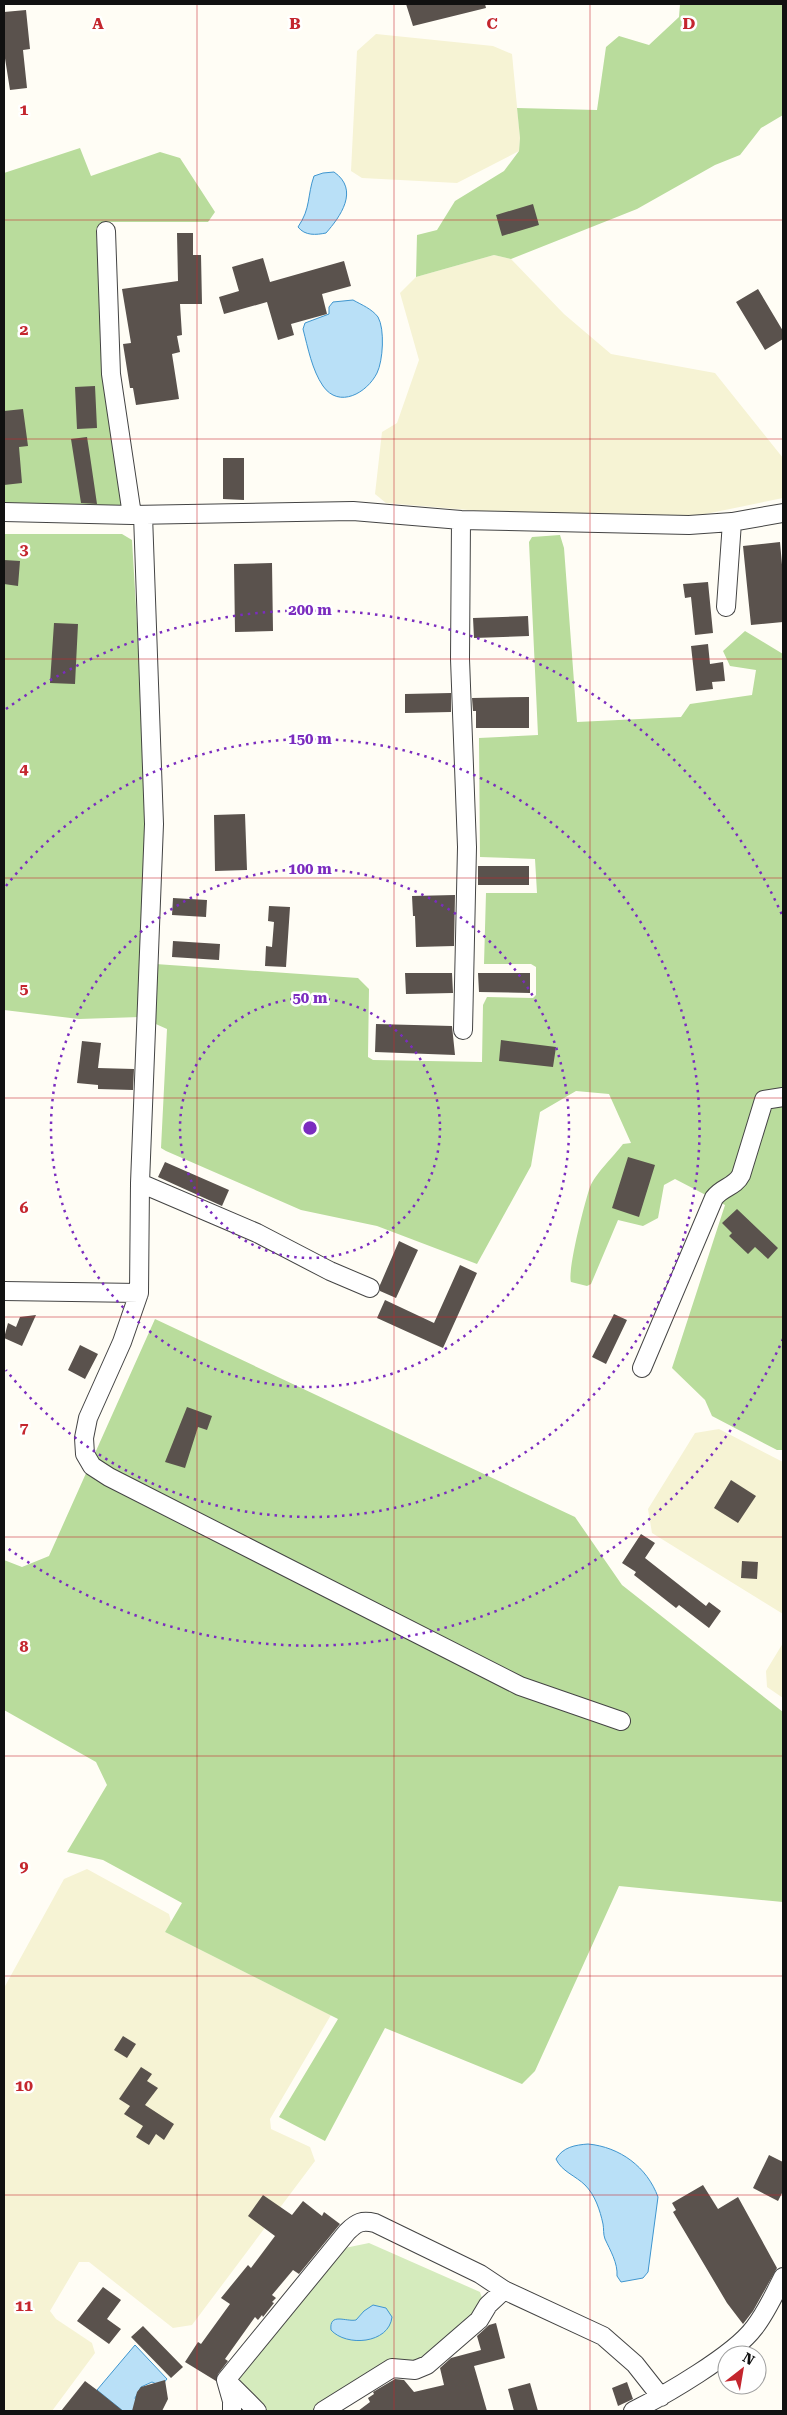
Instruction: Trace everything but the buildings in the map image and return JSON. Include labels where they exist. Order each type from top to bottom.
[{"type":"street","points":[[106,231],[111,374],[138,515],[154,824],[140,1183],[139,1292],[122,1342],[88,1418],[84,1438],[85,1454],[92,1466],[109,1478],[520,1686],[621,1721]]},
{"type":"street","points":[[4,512],[138,515],[353,512],[461,520],[689,525],[732,522],[783,513]]},
{"type":"street","points":[[461,520],[460,659],[468,847],[463,1030]]},
{"type":"street","points":[[726,607],[732,522]]},
{"type":"street","points":[[642,1368],[714,1198],[724,1188],[737,1182],[741,1175],[764,1100],[769,1097],[783,1097]]},
{"type":"street","points":[[140,1183],[257,1233],[330,1271],[370,1288]]},
{"type":"street","points":[[4,1290],[139,1292]]},
{"type":"street","points":[[226,2380],[347,2232],[356,2223],[364,2221],[375,2223],[392,2231],[480,2274],[504,2290],[603,2336],[635,2364],[661,2397]]},
{"type":"street","points":[[633,2411],[661,2397],[730,2350],[754,2330],[783,2278]]},
{"type":"street","points":[[322,2411],[392,2368],[415,2370],[427,2365],[479,2320],[488,2305],[504,2290]]},
{"type":"street","points":[[226,2380],[232,2401],[232,2411]]},
{"type":"street","points":[[226,2380],[257,2411]]},
{"type":"shaded area","points":[[376,34],[493,46],[512,54],[520,138],[519,151],[457,183],[362,178],[351,171],[357,51]]},
{"type":"shaded area","points":[[494,255],[511,259],[564,314],[611,354],[715,373],[783,458],[783,498],[696,516],[515,514],[386,503],[375,494],[382,432],[397,423],[419,360],[400,293],[416,277]]},
{"type":"shaded area","points":[[719,1429],[783,1462],[783,1614],[652,1533],[648,1509],[695,1433]]},
{"type":"shaded area","points":[[783,1643],[783,1698],[767,1687],[766,1671]]},
{"type":"shaded area","points":[[87,1869],[169,1914],[171,1922],[165,1932],[331,2015],[270,2119],[271,2129],[310,2147],[315,2161],[192,2325],[173,2328],[89,2262],[79,2262],[50,2311],[56,2319],[92,2343],[95,2353],[52,2411],[4,2411],[4,1988],[64,1879]]},
{"type":"green space","points":[[680,4],[783,4],[783,115],[761,128],[740,155],[715,165],[637,209],[511,259],[494,255],[416,277],[417,235],[437,230],[455,201],[504,171],[519,151],[520,138],[517,108],[597,110],[606,47],[619,36],[649,45],[679,17]]},
{"type":"green space","points":[[80,148],[91,176],[160,152],[180,158],[215,212],[208,222],[104,222],[96,229],[102,330],[127,512],[4,509],[4,173]]},
{"type":"green space","points":[[4,534],[122,534],[132,540],[149,825],[141,963],[358,978],[369,989],[368,1057],[373,1060],[482,1062],[483,1005],[487,997],[533,998],[536,995],[536,967],[531,964],[484,964],[486,893],[537,893],[535,859],[480,857],[479,738],[538,735],[529,542],[532,537],[560,535],[564,548],[577,722],[681,717],[690,704],[752,695],[756,670],[730,666],[723,651],[745,631],[783,654],[783,1450],[777,1450],[712,1416],[705,1400],[672,1368],[725,1205],[675,1179],[664,1185],[658,1218],[643,1226],[618,1220],[591,1284],[587,1286],[571,1282],[570,1275],[574,1251],[592,1182],[623,1144],[631,1143],[609,1094],[576,1091],[540,1112],[531,1166],[477,1264],[377,1226],[301,1210],[161,1148],[167,1029],[140,1017],[79,1019],[4,1010]]},
{"type":"green space","points":[[155,1319],[575,1517],[622,1585],[783,1712],[783,1902],[619,1886],[535,2071],[522,2084],[385,2028],[325,2141],[279,2117],[338,2019],[165,1932],[182,1903],[103,1860],[67,1852],[107,1785],[96,1762],[4,1710],[4,1560],[22,1567],[49,1556]]},
{"type":"green space","points":[[369,2243],[480,2292],[484,2304],[424,2363],[316,2411],[263,2411],[236,2382],[267,2334],[340,2249]]},
{"type":"water","points":[[334,172],[342,179],[346,187],[347,195],[342,211],[326,233],[304,232],[298,227],[307,208],[314,176]]},
{"type":"water","points":[[353,300],[370,309],[378,317],[382,329],[381,361],[377,373],[367,387],[352,396],[344,397],[330,393],[319,380],[303,329],[305,323],[329,314],[329,307],[333,302]]},
{"type":"water","points":[[588,2144],[611,2149],[631,2160],[647,2176],[658,2197],[648,2272],[643,2278],[621,2282],[617,2276],[615,2261],[604,2237],[602,2219],[594,2198],[589,2189],[565,2170],[556,2159],[570,2147]]},
{"type":"water","points":[[373,2305],[386,2308],[392,2317],[389,2326],[383,2333],[366,2340],[356,2340],[346,2339],[331,2330],[331,2324],[335,2319],[356,2320]]},
{"type":"water","points":[[135,2345],[167,2379],[161,2386],[152,2382],[141,2387],[135,2398],[140,2410],[123,2411],[97,2390]]}]
